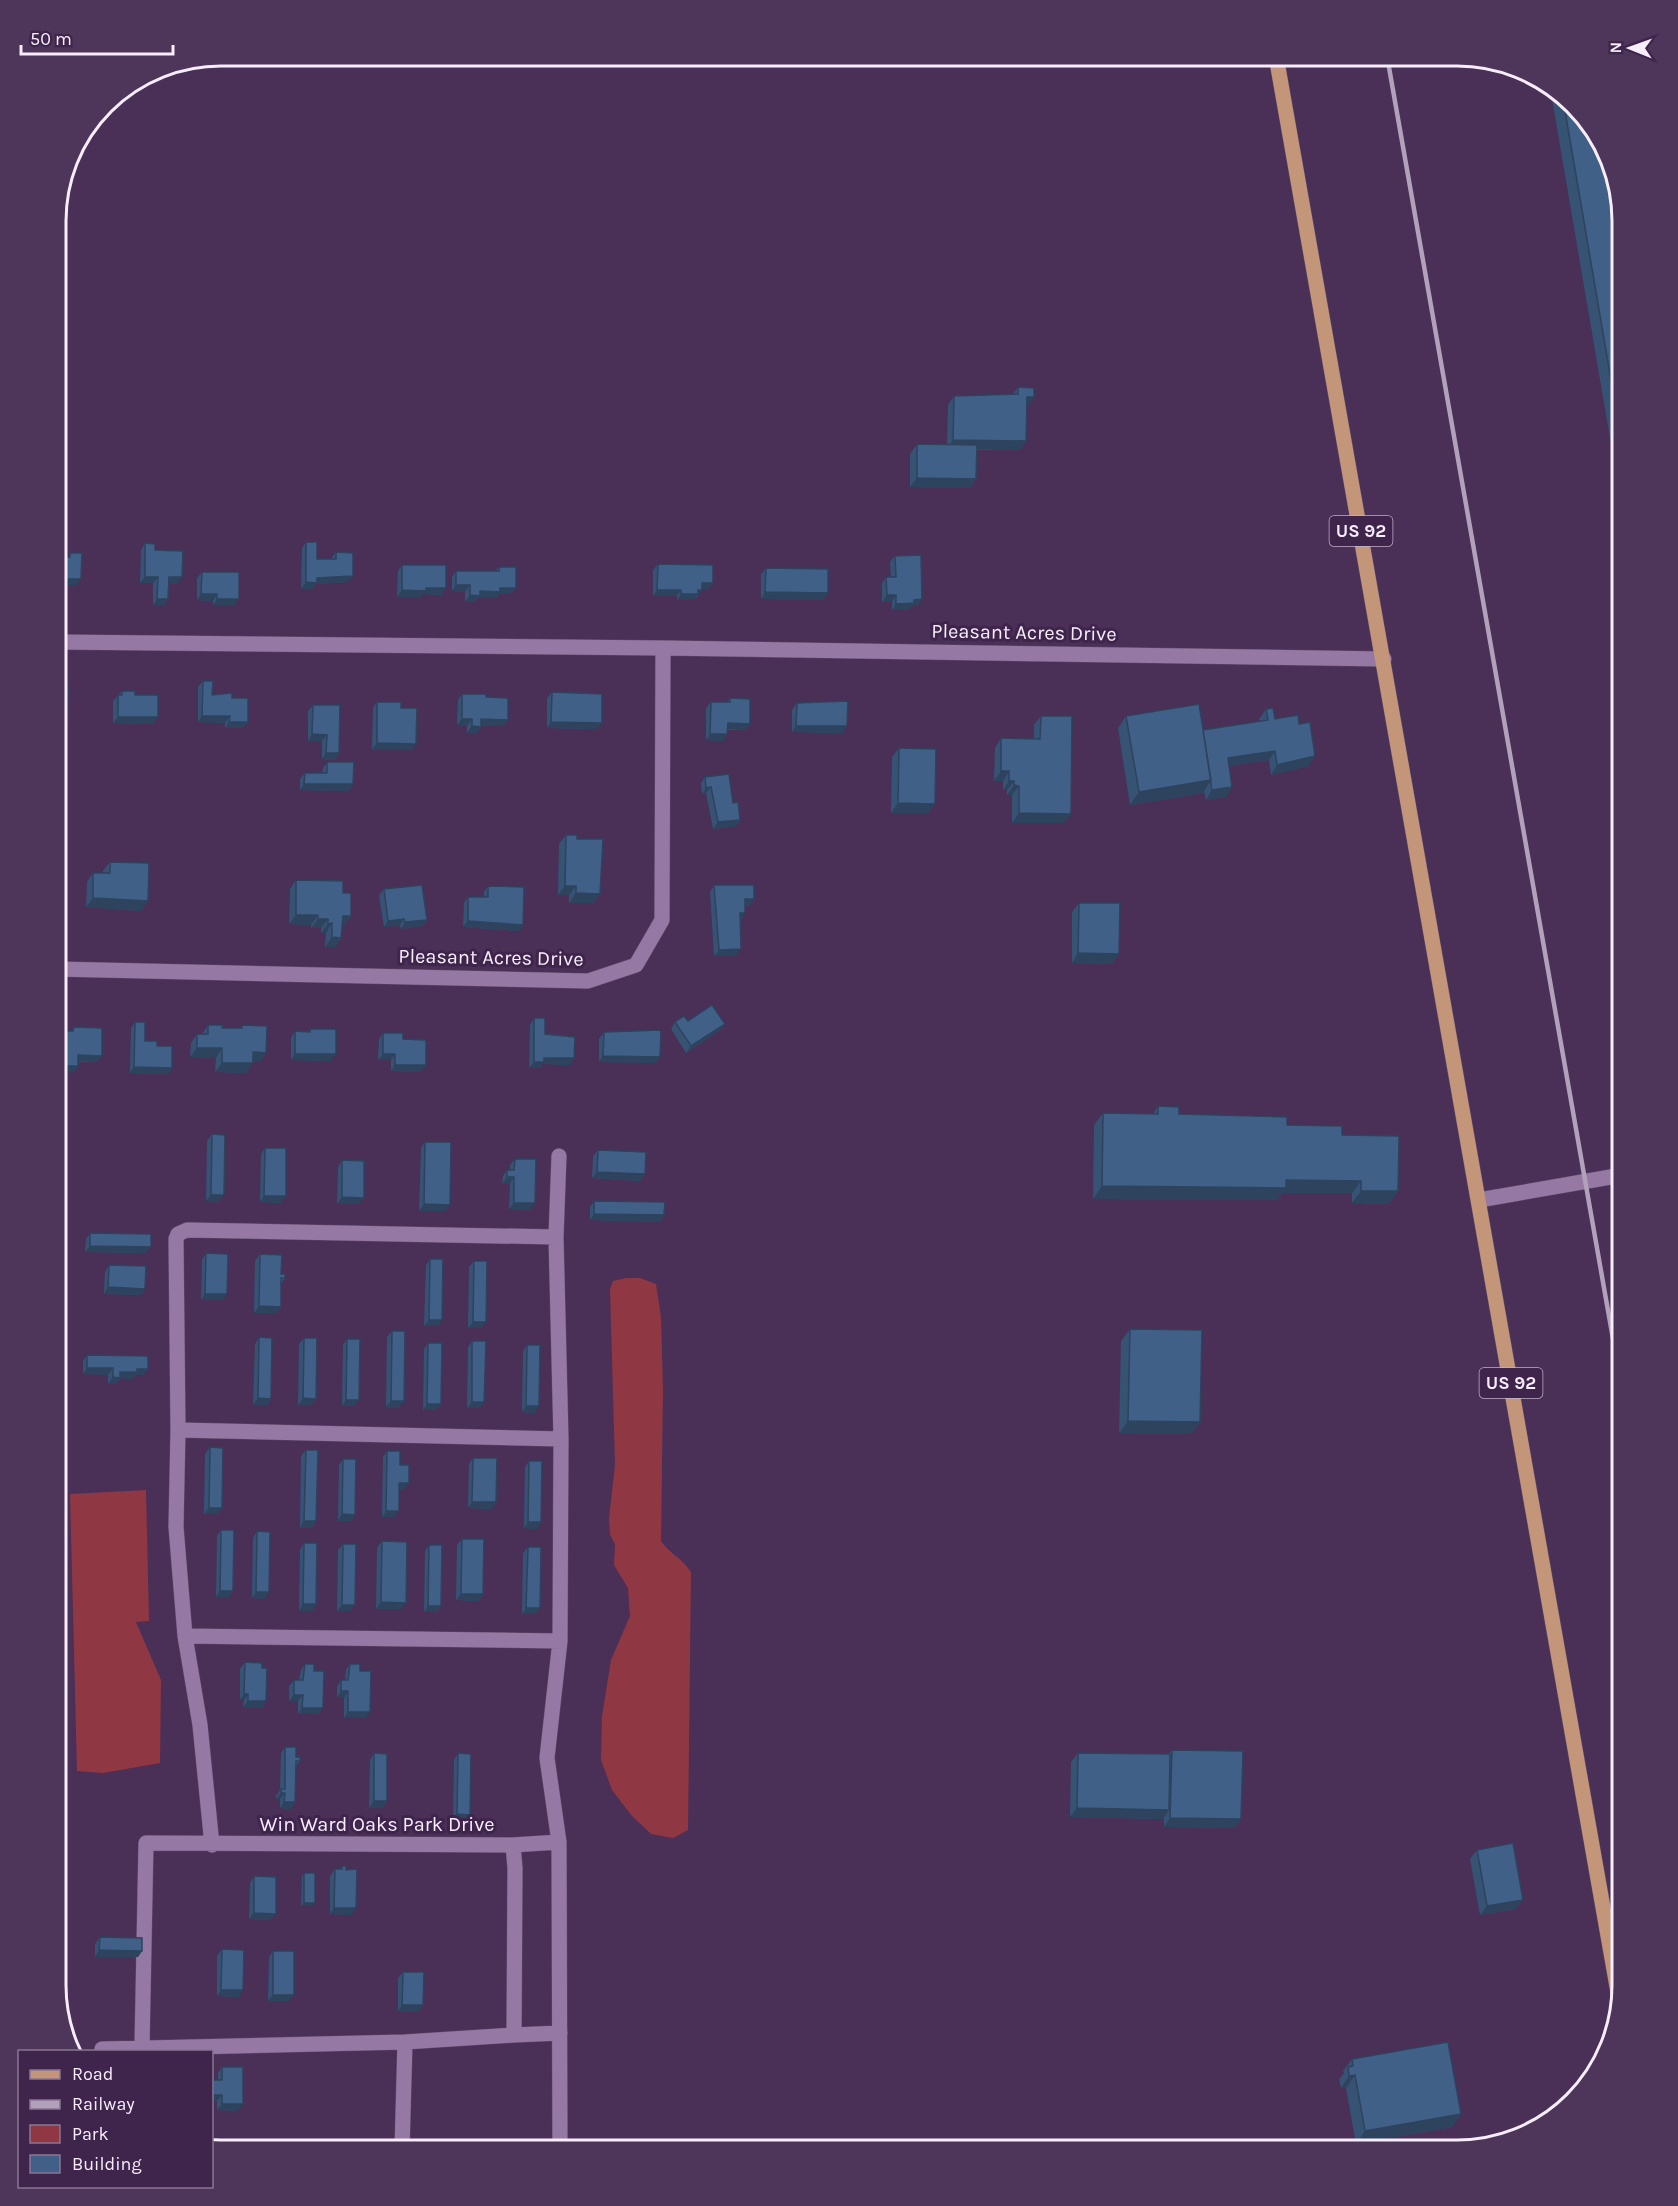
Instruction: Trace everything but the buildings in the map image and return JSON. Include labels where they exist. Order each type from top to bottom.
[{"type":"main road","name":"US 92","points":[[1278,66],[1612,1958]]},
{"type":"street","name":"Pleasant Acres Drive","points":[[66,642],[1384,658]]},
{"type":"street","name":"Pleasant Acres Drive","points":[[66,969],[588,981],[636,965],[662,920],[663,648]]},
{"type":"street","points":[[559,1156],[556,1238],[561,1439],[561,1641],[547,1758],[559,1842],[560,2140]]},
{"type":"street","points":[[1479,1200],[1612,1177]]},
{"type":"street","points":[[212,1845],[200,1725],[185,1636],[176,1527],[178,1430],[176,1239],[178,1234],[187,1230],[556,1238]]},
{"type":"street","points":[[178,1430],[561,1439]]},
{"type":"street","points":[[185,1636],[561,1641]]},
{"type":"street","points":[[513,1845],[559,1842]]},
{"type":"street","name":"Win Ward Oaks Park Drive","points":[[142,2047],[146,1843],[513,1845],[514,2035]]},
{"type":"street","points":[[102,2049],[405,2042],[560,2033]]},
{"type":"street","points":[[402,2140],[405,2042]]},
{"type":"green space","points":[[640,1278],[656,1284],[661,1317],[663,1389],[661,1541],[691,1572],[688,1830],[673,1838],[651,1834],[632,1816],[612,1790],[601,1760],[602,1716],[611,1660],[630,1616],[628,1588],[614,1565],[615,1544],[610,1535],[609,1518],[615,1465],[610,1289],[613,1281]]},
{"type":"green space","points":[[146,1490],[149,1621],[136,1622],[161,1680],[160,1763],[103,1773],[77,1771],[70,1494]]},
{"type":"railway","points":[[1389,66],[1612,1333]]}]
